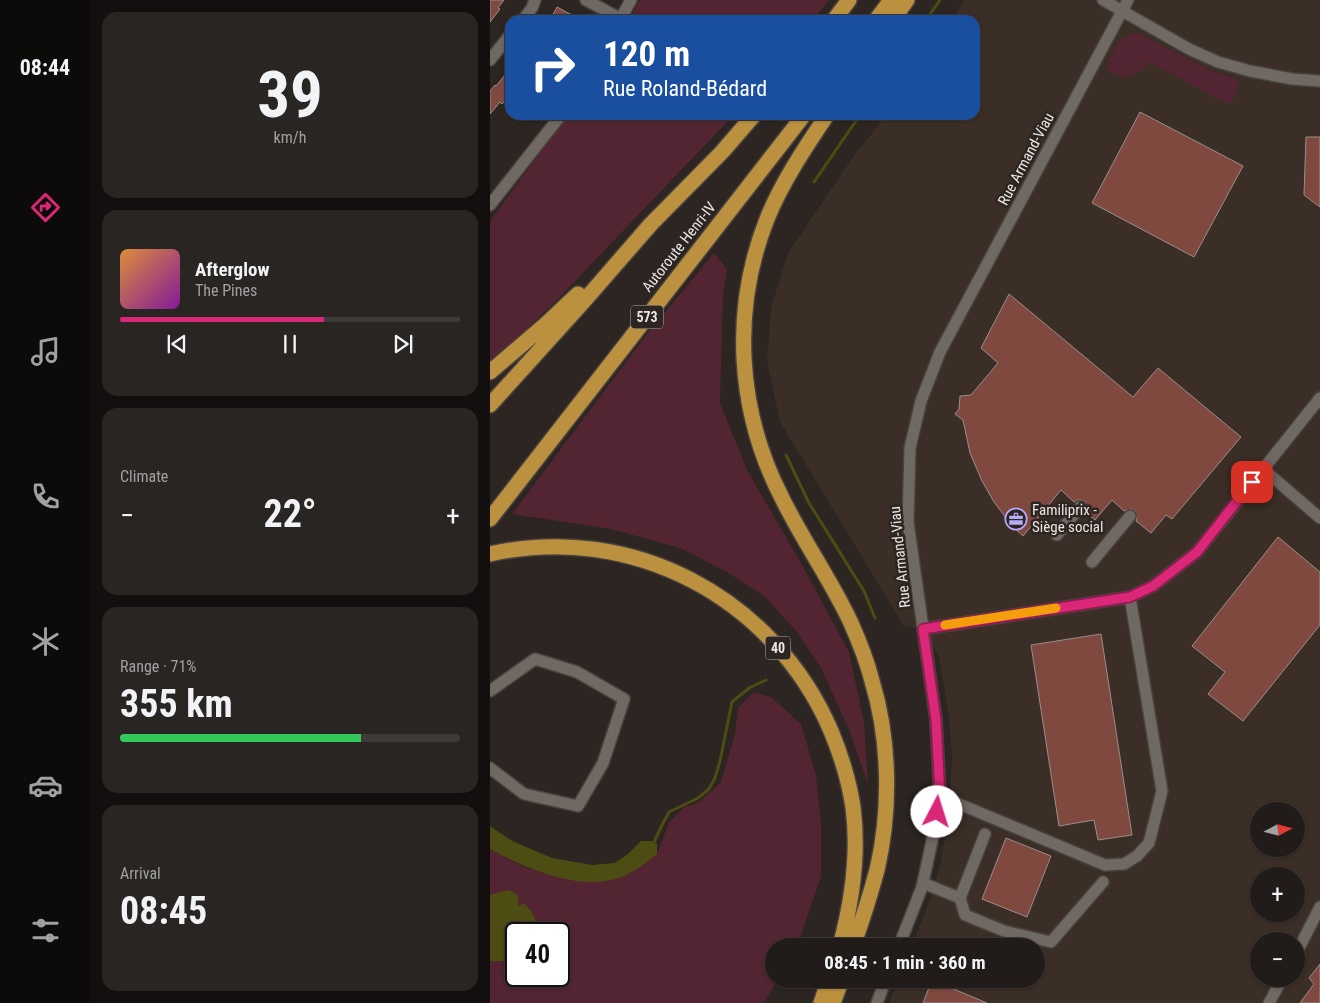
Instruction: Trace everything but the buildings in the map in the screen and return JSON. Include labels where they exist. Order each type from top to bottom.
[{"type":"highway","points":[[838,15],[849,0]]},
{"type":"highway","points":[[880,15],[891,0]]},
{"type":"highway","points":[[896,15],[907,0]]},
{"type":"highway","name":"Autoroute Henri-IV","points":[[490,405],[651,224],[722,152],[750,120]]},
{"type":"highway","name":"Autoroute Henri-IV","points":[[490,519],[800,120]]},
{"type":"highway","points":[[824,120],[804,149],[780,191],[764,227],[746,296],[743,355],[751,414],[767,466],[780,496],[851,623],[873,683],[881,721],[886,778],[884,831],[877,868],[855,938]]},
{"type":"highway","points":[[490,372],[545,325],[651,224]]},
{"type":"highway","name":"40","points":[[490,554],[531,547],[557,546],[593,549],[646,560],[678,572],[707,588],[735,606],[767,636],[791,663],[812,693],[836,745],[848,782],[853,808],[854,855],[846,924],[842,938]]},
{"type":"highway","points":[[821,1003],[826,988]]},
{"type":"highway","points":[[833,1003],[839,988]]},
{"type":"street","points":[[527,15],[536,0]]},
{"type":"street","points":[[586,0],[614,15]]},
{"type":"street","points":[[623,15],[631,0]]},
{"type":"street","points":[[1103,0],[1189,49],[1218,62],[1292,80],[1320,81]]},
{"type":"street","name":"Rue Armand-Viau","points":[[902,938],[923,883],[940,796],[936,720],[908,522],[910,448],[921,401],[940,352],[1128,0]]},
{"type":"street","points":[[490,60],[505,42]]},
{"type":"street","points":[[490,205],[557,120]]},
{"type":"street","points":[[923,629],[1130,597],[1153,586],[1197,552],[1320,398]]},
{"type":"street","points":[[1263,469],[1320,518]]},
{"type":"street","points":[[1057,536],[1080,508]]},
{"type":"street","points":[[1092,562],[1130,516]]},
{"type":"street","points":[[940,796],[1105,865],[1124,864],[1137,856],[1149,843],[1162,791],[1130,597]]},
{"type":"street","points":[[490,691],[535,659],[577,672],[624,699],[603,763],[578,806],[524,794],[490,768]]},
{"type":"street","points":[[985,834],[960,898],[965,916],[1004,931],[1051,942],[1103,882]]},
{"type":"street","points":[[923,883],[960,898]]},
{"type":"street","points":[[1305,936],[1320,907]]},
{"type":"street","points":[[1269,1003],[1278,987]]},
{"type":"street","points":[[877,1003],[883,988]]},
{"type":"shaded area","points":[[640,0],[829,0],[817,15],[632,15]]},
{"type":"shaded area","points":[[964,0],[1320,0],[1320,1003],[889,1003],[895,988],[1045,988],[1045,938],[915,938],[931,897],[941,862],[948,819],[952,758],[949,717],[939,657],[923,629],[904,626],[780,422],[767,361],[771,308],[788,253],[851,160],[882,120],[980,120],[980,15],[955,15]]},
{"type":"shaded area","points":[[1133,33],[1140,34],[1207,69],[1238,80],[1231,103],[1228,104],[1149,62],[1143,70],[1124,78],[1107,70],[1106,66],[1116,46],[1123,38]]},
{"type":"shaded area","points":[[564,120],[729,120],[556,301],[490,364],[490,221]]},
{"type":"shaded area","points":[[714,253],[727,269],[723,297],[720,403],[747,470],[801,563],[849,652],[864,722],[868,784],[849,730],[821,668],[797,632],[764,596],[727,572],[680,548],[611,529],[512,514],[647,334]]},
{"type":"shaded area","points":[[754,692],[771,697],[801,724],[816,775],[821,824],[821,877],[800,938],[765,938],[765,988],[773,988],[764,1003],[490,1003],[490,849],[529,869],[564,878],[657,854],[669,823],[683,808],[699,802],[721,782],[735,734],[738,708]]},
{"type":"shaded area","points":[[490,826],[512,841],[552,858],[592,865],[615,863],[628,854],[641,841],[651,841],[657,844],[657,854],[640,867],[621,877],[607,881],[578,881],[531,869],[490,849]]},
{"type":"shaded area","points":[[508,890],[514,893],[517,895],[518,906],[524,903],[536,922],[505,922],[505,961],[490,961],[490,895]]},
{"type":"waterway","points":[[930,15],[940,0]]},
{"type":"waterway","points":[[814,182],[857,120]]},
{"type":"waterway","points":[[786,455],[809,503],[864,591],[875,618]]},
{"type":"waterway","points":[[654,842],[669,812],[698,798],[709,789],[715,778],[720,761],[732,702],[749,688],[766,680]]},
{"type":"slow traffic","points":[[945,625],[1056,608]]},
{"type":"place","name":"Familiprix - Siège social","points":[[1016,519]]},
{"type":"route","points":[[937,812],[940,796],[936,720],[923,629],[1130,597],[1153,586],[1197,552],[1252,482]]}]
